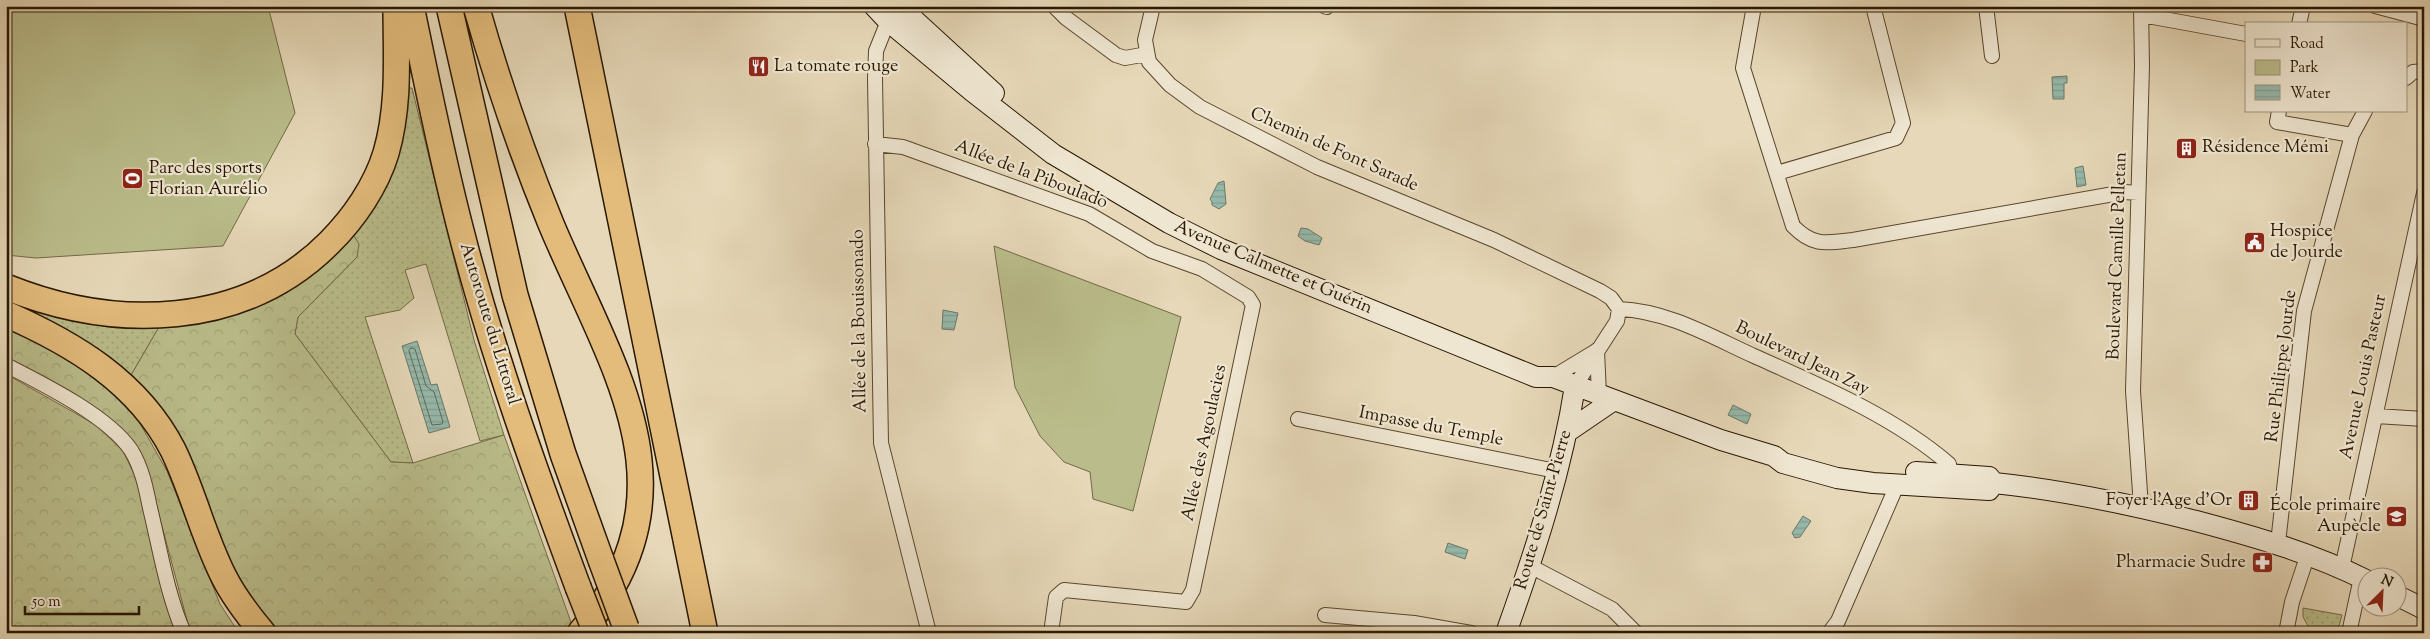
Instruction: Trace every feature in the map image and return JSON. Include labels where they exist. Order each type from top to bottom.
[{"type":"highway","points":[[6,287],[81,308],[138,316],[168,316],[216,309],[267,289],[293,274],[318,255],[344,226],[373,182],[385,154],[395,98],[396,6]]},
{"type":"highway","name":"Autoroute du Littoral","points":[[411,6],[442,155],[483,308],[542,490],[596,633]]},
{"type":"highway","name":"Autoroute du Littoral","points":[[449,6],[515,295],[563,454],[627,630]]},
{"type":"highway","points":[[476,6],[501,85],[551,223],[622,384],[635,428],[641,474],[638,523],[618,579],[595,616],[580,633]]},
{"type":"highway","points":[[577,6],[706,633]]},
{"type":"highway","points":[[6,314],[65,343],[95,361],[129,389],[146,409],[172,450],[224,578],[247,614],[263,633]]},
{"type":"main road","name":"Avenue Calmette et Guérin","points":[[874,6],[891,11],[1062,149],[1118,186],[1177,218],[1254,255],[1544,366],[1553,377],[1606,398],[1720,440],[1774,456],[1783,463],[1837,478],[1898,478],[1949,481],[1989,477],[1994,483],[2056,490],[2141,507],[2278,543],[2342,568],[2358,577]]},
{"type":"main road","name":"Route de Saint-Pierre","points":[[1506,633],[1530,566],[1567,432],[1575,386]]},
{"type":"main road","points":[[1567,432],[1606,398]]},
{"type":"main road","points":[[2408,601],[2424,609]]},
{"type":"street","points":[[1054,6],[1066,18],[1116,55],[1125,58],[1147,54],[1145,40],[1153,6]]},
{"type":"street","points":[[1754,6],[1743,68],[1793,226],[1807,238],[1824,243],[1853,240],[2126,192],[2138,193]]},
{"type":"street","points":[[1777,173],[1896,138],[1903,123],[1872,6]]},
{"type":"street","points":[[1986,6],[1992,56]]},
{"type":"street","points":[[2299,22],[2303,6]]},
{"type":"street","points":[[2377,7],[2424,19]]},
{"type":"street","name":"Allée de la Bouissonado","points":[[891,11],[876,51],[875,144],[881,442],[929,633]]},
{"type":"street","points":[[2142,11],[2245,34]]},
{"type":"street","name":"Boulevard Camille Pelletan","points":[[2141,507],[2133,391],[2142,11]]},
{"type":"street","name":"Chemin de Font Sarade","points":[[1147,54],[1156,72],[1200,108],[1316,167],[1466,229],[1600,291],[1611,298],[1619,308]]},
{"type":"street","points":[[2408,76],[2413,72],[2424,71]]},
{"type":"street","name":"Rue Philippe Jourde","points":[[2278,543],[2304,311],[2352,135],[2364,112]]},
{"type":"street","points":[[2278,117],[2352,135]]},
{"type":"street","name":"Allée de la Piboulado","points":[[875,144],[903,147],[1088,214],[1152,251],[1202,269],[1248,297]]},
{"type":"street","name":"Avenue Louis Pasteur","points":[[2342,568],[2416,222],[2424,193]]},
{"type":"street","name":"Allée des Agoulacies","points":[[1051,633],[1056,597],[1064,590],[1186,602],[1189,597],[1193,590],[1253,305],[1248,297]]},
{"type":"street","points":[[1575,386],[1617,321],[1619,308]]},
{"type":"street","name":"Boulevard Jean Zay","points":[[1619,308],[1668,317],[1819,385],[1882,418],[1950,464],[1949,481]]},
{"type":"street","points":[[1553,377],[1597,350]]},
{"type":"street","points":[[1597,350],[1606,398]]},
{"type":"street","points":[[6,365],[89,412],[113,430],[131,450],[141,471],[169,585],[184,633]]},
{"type":"street","points":[[2376,416],[2424,419]]},
{"type":"street","name":"Impasse du Temple","points":[[1298,419],[1556,472]]},
{"type":"street","points":[[1829,633],[1838,621],[1898,478]]},
{"type":"street","points":[[2286,633],[2292,602],[2308,554]]},
{"type":"street","points":[[1530,566],[1612,609],[1636,633]]},
{"type":"street","points":[[2350,633],[2358,603]]},
{"type":"street","points":[[1324,615],[1414,623],[1471,633]]},
{"type":"green space","name":"Parc des sports Florian Aurélio","points":[[6,6],[268,6],[295,113],[223,246],[36,258],[6,255]]},
{"type":"green space","points":[[408,88],[412,88],[474,340],[504,435],[480,441],[426,264],[405,270],[414,298],[400,310],[365,317],[413,463],[391,462],[295,334],[298,317],[357,257],[352,233]]},
{"type":"green space","points":[[352,233],[359,244],[357,257],[298,317],[295,334],[391,462],[413,463],[504,435],[572,625],[564,633],[279,633],[245,593],[130,377],[159,327],[213,320],[264,304],[316,270]]},
{"type":"green space","points":[[994,246],[1181,317],[1133,511],[1093,499],[1090,472],[1064,462],[1040,436],[1015,387]]},
{"type":"green space","points":[[6,297],[119,325],[159,327],[130,377],[6,304]]},
{"type":"green space","points":[[6,329],[39,343],[99,379],[138,420],[167,471],[220,604],[239,633],[192,633],[146,466],[107,417],[6,356]]},
{"type":"green space","points":[[6,374],[96,425],[123,451],[138,482],[148,514],[176,633],[6,633]]},
{"type":"green space","points":[[2303,608],[2342,615],[2339,626],[2332,633],[2312,633],[2303,617]]},
{"type":"water","points":[[2067,76],[2067,83],[2064,83],[2064,99],[2053,99],[2052,77]]},
{"type":"water","points":[[2083,166],[2086,185],[2077,187],[2075,168]]},
{"type":"water","points":[[1224,181],[1226,204],[1219,209],[1212,205],[1210,199],[1218,183]]},
{"type":"water","points":[[1301,228],[1308,229],[1322,238],[1319,245],[1305,241],[1298,236]]},
{"type":"water","points":[[943,310],[958,313],[954,330],[942,329]]},
{"type":"water","points":[[417,341],[431,385],[437,384],[450,427],[429,433],[402,346]]},
{"type":"water","points":[[1733,405],[1751,414],[1747,424],[1728,415]]},
{"type":"water","points":[[1803,516],[1811,521],[1800,537],[1795,538],[1792,533]]},
{"type":"water","points":[[1448,543],[1468,550],[1465,559],[1445,552]]},
{"type":"place","name":"La tomate rouge","points":[[758,67]]},
{"type":"place","name":"Résidence Mémi","points":[[2186,148]]},
{"type":"place","name":"Parc des sports Florian Aurélio","points":[[133,179]]},
{"type":"place","name":"Hospice de Jourde","points":[[2254,242]]},
{"type":"place","name":"Foyer l'Age d'Or","points":[[2248,501]]},
{"type":"place","name":"École primaire Aupècle","points":[[2397,516]]},
{"type":"place","name":"Pharmacie Sudre","points":[[2262,563]]}]
